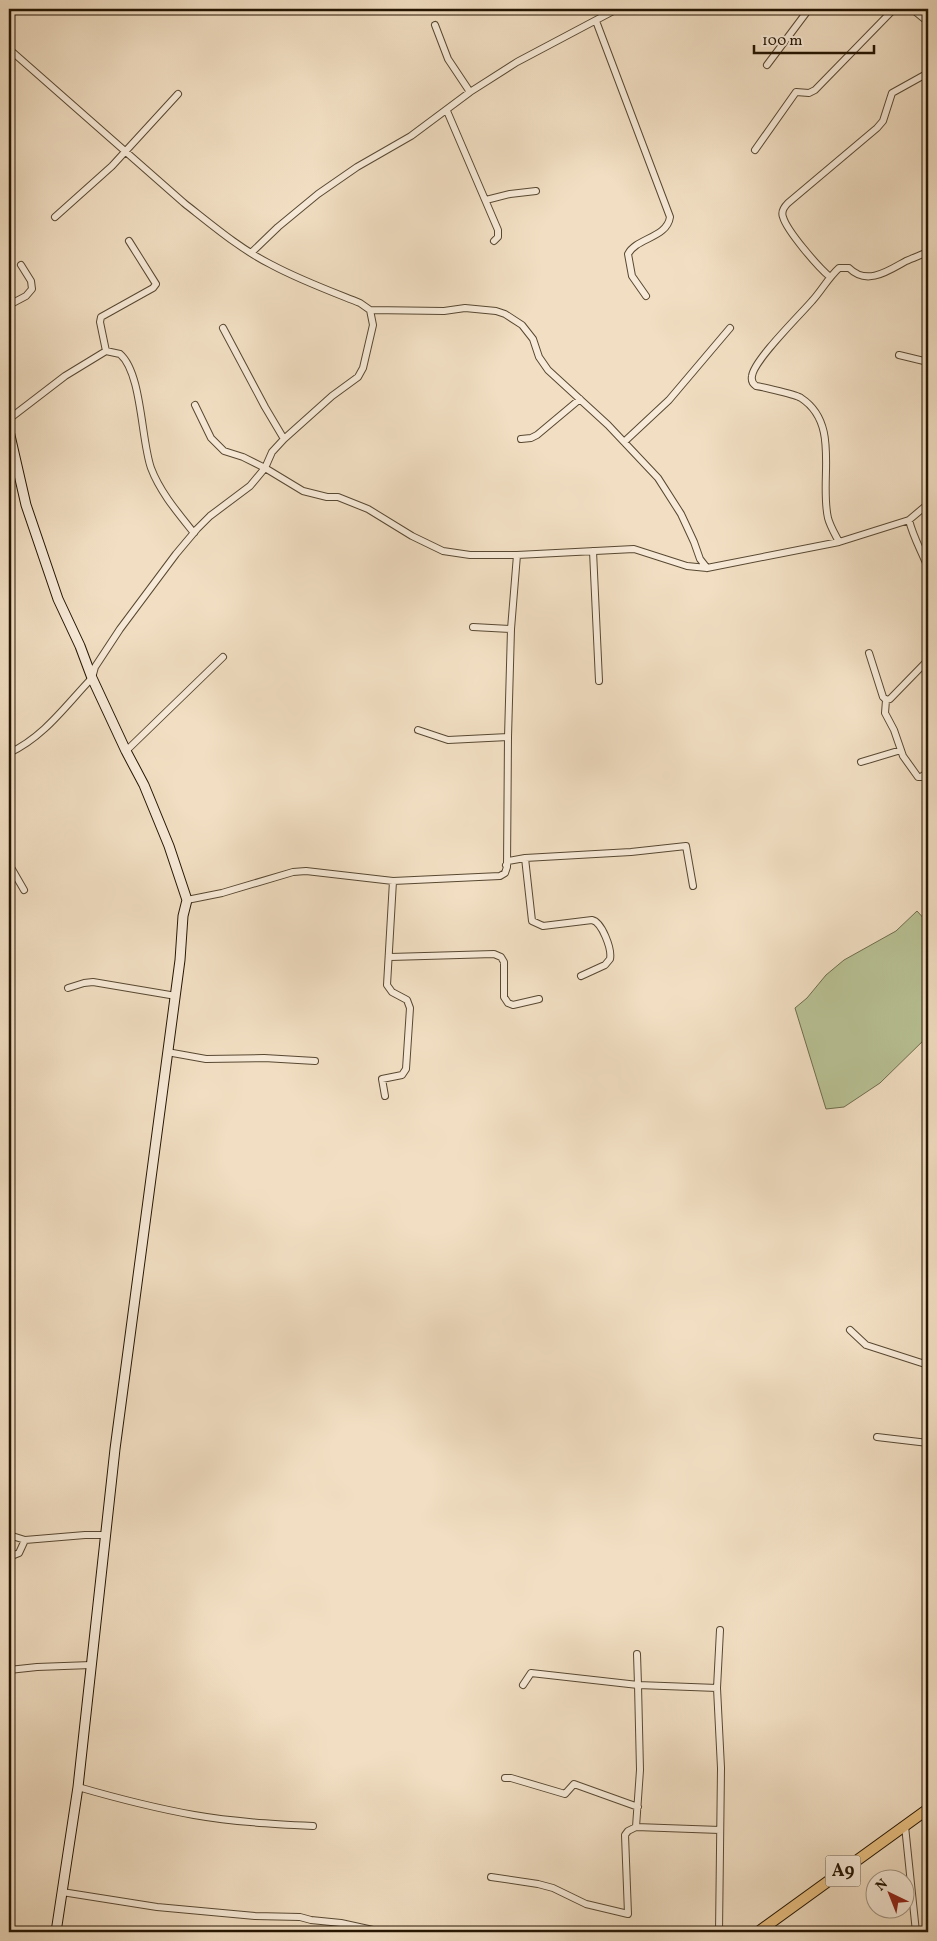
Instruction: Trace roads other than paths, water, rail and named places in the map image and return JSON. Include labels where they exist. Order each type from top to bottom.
[{"type":"main road","name":"A9","points":[[758,1932],[928,1809]]},
{"type":"street","points":[[251,252],[300,208],[343,176],[412,136],[470,92],[517,62],[617,9]]},
{"type":"street","points":[[767,65],[809,9]]},
{"type":"street","points":[[755,150],[796,92],[809,93],[815,90],[894,9]]},
{"type":"street","points":[[912,9],[928,22]]},
{"type":"street","points":[[596,21],[670,217],[670,222],[660,231],[649,240],[635,246],[628,254],[632,276],[646,296]]},
{"type":"street","points":[[435,25],[448,59],[470,92]]},
{"type":"street","points":[[9,48],[184,203],[272,266],[360,303],[370,310],[444,311],[465,308],[496,311],[505,314],[522,325],[533,339],[539,356],[548,370],[608,424],[658,478],[674,502],[706,568]]},
{"type":"street","points":[[830,277],[816,264],[793,233],[783,218],[783,210],[788,203],[877,128],[882,121],[892,93],[928,73]]},
{"type":"street","points":[[56,217],[95,182],[178,94]]},
{"type":"street","points":[[447,111],[499,232],[498,237],[494,241]]},
{"type":"street","points":[[486,200],[510,194],[536,191]]},
{"type":"street","points":[[106,351],[100,322],[101,317],[153,288],[156,284],[129,241]]},
{"type":"street","points":[[839,542],[828,519],[825,492],[826,447],[824,433],[817,415],[799,396],[756,386],[752,375],[789,325],[839,268],[849,268],[856,275],[865,277],[880,275],[928,252]]},
{"type":"street","points":[[9,305],[26,296],[32,289],[31,281],[21,265]]},
{"type":"street","points":[[9,753],[25,744],[43,730],[92,678],[95,668],[120,629],[194,533],[210,516],[250,486],[265,468],[272,452],[284,439],[332,396],[356,380],[360,374],[372,328],[370,310]]},
{"type":"street","points":[[222,328],[284,439]]},
{"type":"street","points":[[624,442],[669,400],[730,328]]},
{"type":"street","points":[[9,419],[65,376],[106,351],[120,354],[128,363],[133,377],[151,466],[159,484],[194,533]]},
{"type":"street","points":[[899,354],[928,362]]},
{"type":"street","points":[[521,439],[537,435],[580,398]]},
{"type":"street","points":[[195,405],[217,446],[224,452],[243,457],[303,491],[327,497],[338,497],[368,509],[412,536],[444,552],[470,555],[517,555],[634,549],[687,566],[706,568],[839,542],[909,520],[928,504]]},
{"type":"street","points":[[9,431],[26,505],[58,599],[80,646],[92,678],[158,816],[187,900],[183,916],[176,996],[126,1365],[78,1787],[56,1932]]},
{"type":"street","points":[[909,520],[912,532],[928,568]]},
{"type":"street","points":[[593,551],[599,681]]},
{"type":"street","points":[[187,900],[232,890],[293,872],[393,881],[500,876],[505,873],[511,629],[517,555]]},
{"type":"street","points":[[472,627],[511,629]]},
{"type":"street","points":[[869,653],[883,697],[886,700],[885,713],[897,735],[901,750],[918,777],[928,772]]},
{"type":"street","points":[[126,751],[223,657]]},
{"type":"street","points":[[886,700],[890,699],[928,660]]},
{"type":"street","points":[[418,730],[448,740],[508,737]]},
{"type":"street","points":[[861,762],[901,750]]},
{"type":"street","points":[[506,865],[508,862],[524,858],[631,852],[686,846],[693,886]]},
{"type":"street","points":[[524,858],[532,921],[543,926],[592,920],[601,926],[610,952],[610,960],[605,965],[581,976]]},
{"type":"street","points":[[9,864],[24,890]]},
{"type":"street","points":[[385,1096],[382,1079],[402,1075],[406,1068],[410,1008],[407,1000],[388,988],[393,881]]},
{"type":"street","points":[[390,957],[494,954],[501,957],[504,962],[504,997],[508,1003],[513,1005],[538,999]]},
{"type":"street","points":[[68,988],[93,982],[176,996]]},
{"type":"street","points":[[167,1052],[206,1059],[264,1058],[315,1061]]},
{"type":"street","points":[[850,1330],[866,1345],[928,1365]]},
{"type":"street","points":[[876,1437],[928,1443]]},
{"type":"street","points":[[9,1535],[25,1540],[106,1535]]},
{"type":"street","points":[[9,1557],[19,1553],[25,1540]]},
{"type":"street","points":[[719,1932],[721,1768],[717,1688],[720,1630]]},
{"type":"street","points":[[636,1827],[640,1770],[637,1654]]},
{"type":"street","points":[[9,1670],[37,1666],[91,1665]]},
{"type":"street","points":[[523,1684],[531,1673],[638,1686],[717,1688]]},
{"type":"street","points":[[505,1778],[565,1794],[574,1784],[638,1807]]},
{"type":"street","points":[[78,1787],[138,1804],[194,1815],[247,1822],[313,1826]]},
{"type":"street","points":[[905,1826],[916,1932]]},
{"type":"street","points":[[491,1876],[553,1888],[586,1904],[628,1914],[625,1835],[628,1830],[636,1827],[720,1830]]},
{"type":"street","points":[[62,1892],[157,1907],[255,1916],[300,1917],[382,1932]]}]
